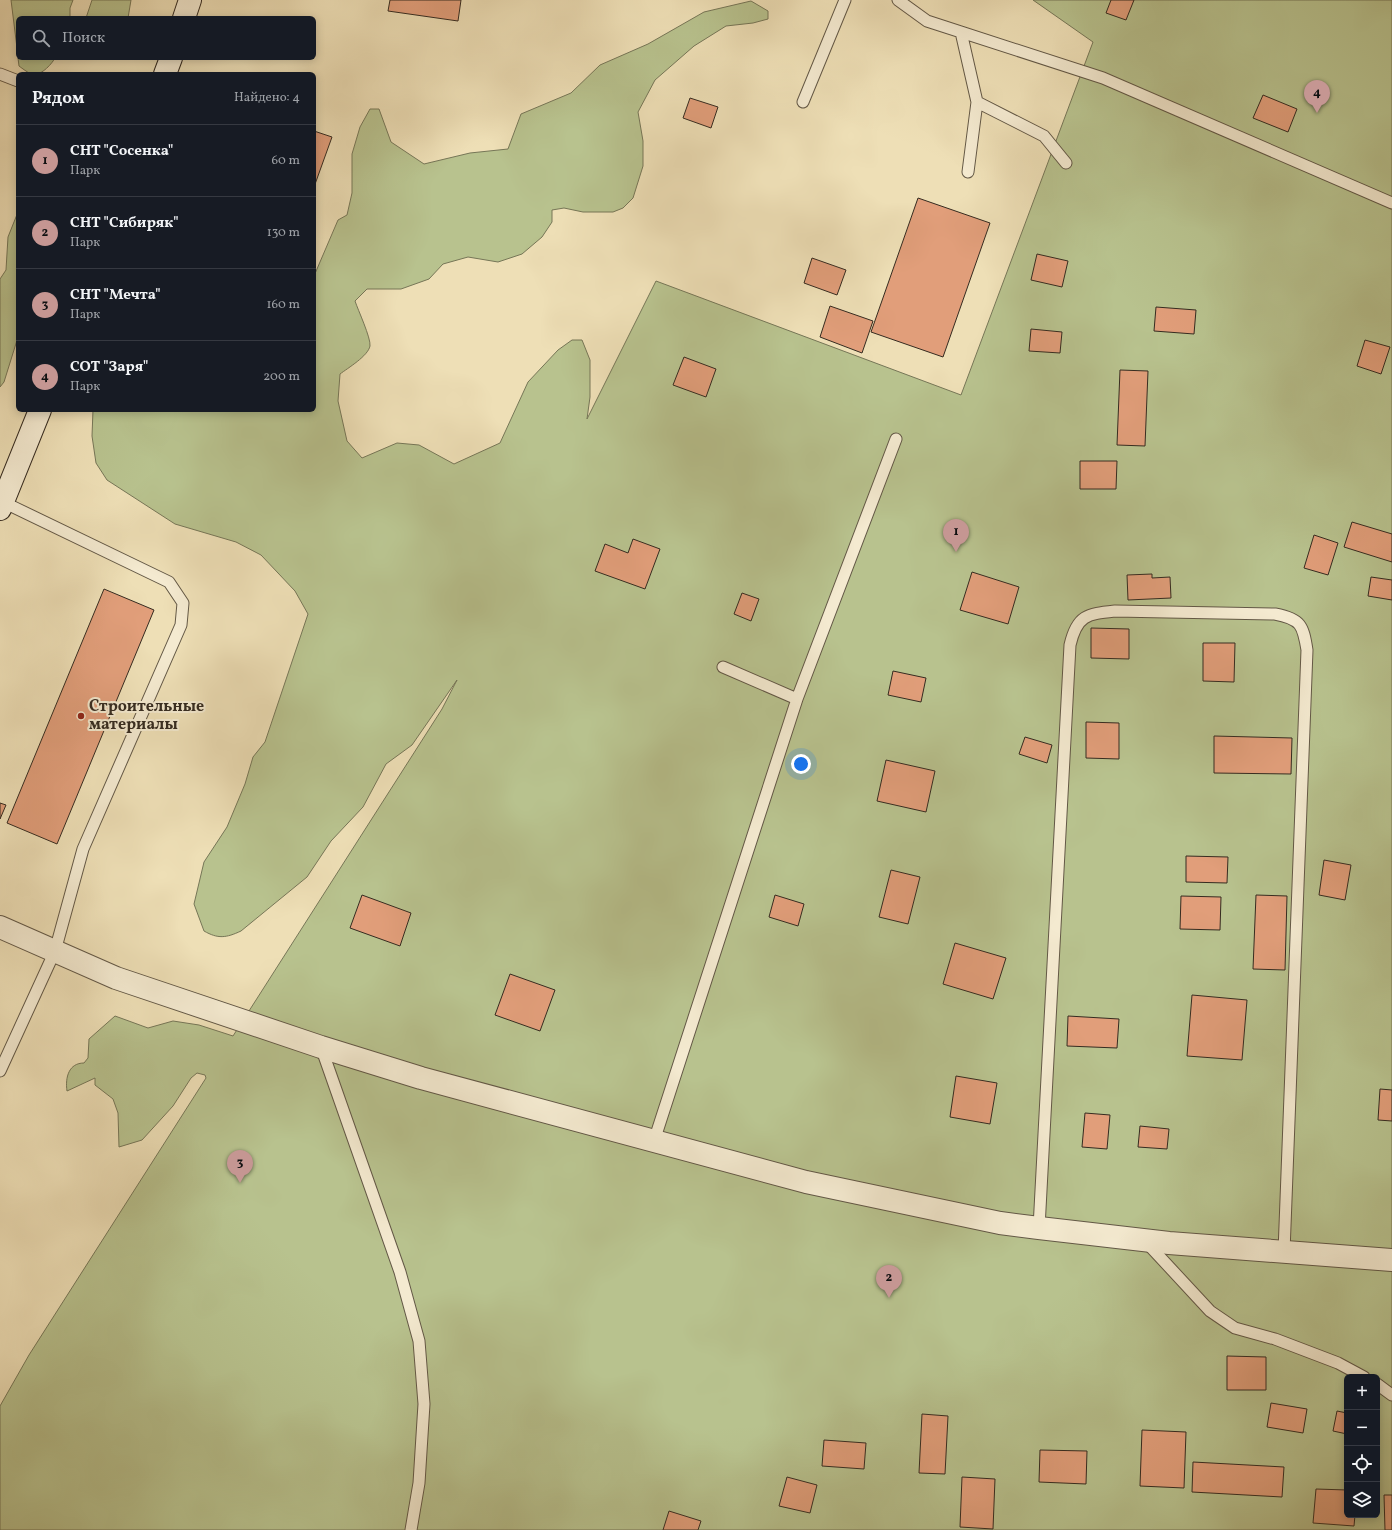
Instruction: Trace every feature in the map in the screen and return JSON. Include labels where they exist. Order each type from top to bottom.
[{"type":"street","points":[[185,16],[190,0]]},
{"type":"street","points":[[166,72],[170,60]]},
{"type":"street","points":[[1,506],[39,412]]},
{"type":"street","points":[[0,927],[116,978],[321,1047],[421,1078],[806,1182],[1000,1223],[1144,1240],[1392,1260]]},
{"type":"lane","points":[[803,102],[845,0]]},
{"type":"lane","points":[[898,0],[927,21],[1103,78],[1392,202]]},
{"type":"lane","points":[[961,32],[977,102],[968,172]]},
{"type":"lane","points":[[0,74],[16,80]]},
{"type":"lane","points":[[977,102],[1044,136],[1066,162]]},
{"type":"lane","points":[[654,1141],[797,699],[896,439]]},
{"type":"lane","points":[[0,1071],[56,951],[82,848],[181,625],[183,603],[169,582],[1,506]]},
{"type":"lane","points":[[1038,1228],[1070,645],[1073,631],[1081,620],[1093,614],[1115,611],[1275,614],[1290,617],[1300,624],[1305,635],[1307,650],[1284,1252]]},
{"type":"lane","points":[[723,667],[797,699]]},
{"type":"lane","points":[[321,1047],[400,1272],[419,1341],[424,1404],[419,1483],[411,1530]]},
{"type":"lane","points":[[1144,1240],[1210,1311],[1235,1328],[1275,1339],[1338,1362],[1359,1374]]},
{"type":"lane","points":[[1380,1386],[1392,1395]]},
{"type":"green space","points":[[11,0],[73,0],[70,8],[70,16],[16,16],[16,40]]},
{"type":"green space","points":[[92,0],[131,0],[128,16],[87,16]]},
{"type":"green space","points":[[1033,0],[1392,0],[1392,1530],[0,1530],[0,1406],[29,1355],[206,1078],[205,1075],[197,1073],[191,1078],[173,1106],[142,1140],[119,1147],[118,1113],[113,1099],[95,1085],[95,1078],[67,1091],[69,1072],[75,1065],[84,1063],[88,1058],[89,1039],[115,1016],[148,1028],[173,1021],[199,1025],[233,1036],[442,709],[457,680],[412,745],[386,764],[363,807],[331,841],[307,877],[241,931],[222,937],[204,931],[194,904],[204,862],[227,827],[245,784],[253,757],[265,742],[308,614],[295,591],[261,555],[236,542],[175,524],[107,480],[96,463],[92,436],[93,412],[316,412],[316,271],[338,220],[347,215],[352,193],[352,154],[360,127],[370,109],[379,109],[391,142],[424,164],[470,153],[508,149],[521,114],[571,93],[600,65],[648,44],[704,12],[751,1],[768,11],[768,19],[753,23],[726,26],[694,46],[655,80],[638,112],[643,141],[643,166],[633,198],[623,208],[613,212],[583,212],[564,208],[552,210],[552,222],[542,237],[522,254],[498,262],[468,257],[443,264],[429,279],[401,289],[367,289],[355,301],[370,342],[370,346],[362,358],[340,374],[338,401],[347,441],[362,458],[397,443],[419,445],[454,464],[500,443],[528,382],[558,350],[572,340],[582,340],[590,360],[590,397],[587,419],[656,281],[961,395],[1093,42]]},
{"type":"green space","points":[[18,60],[54,60],[45,70],[41,72],[28,72],[19,66]]},
{"type":"green space","points":[[16,217],[16,343],[4,382],[0,387],[0,279],[6,270],[8,237]]},
{"type":"building","points":[[390,0],[461,0],[458,21],[388,11]]},
{"type":"building","points":[[1111,0],[1134,0],[1126,20],[1106,13]]},
{"type":"building","points":[[1263,95],[1297,109],[1288,132],[1253,118]]},
{"type":"building","points":[[690,98],[718,107],[711,128],[683,118]]},
{"type":"building","points":[[316,132],[332,137],[316,181]]},
{"type":"building","points":[[918,198],[990,223],[943,357],[871,332]]},
{"type":"building","points":[[1037,254],[1068,261],[1062,287],[1031,280]]},
{"type":"building","points":[[812,258],[846,270],[837,295],[804,283]]},
{"type":"building","points":[[830,306],[873,321],[862,353],[820,337]]},
{"type":"building","points":[[1156,307],[1196,310],[1194,334],[1154,331]]},
{"type":"building","points":[[1031,329],[1062,332],[1060,353],[1029,351]]},
{"type":"building","points":[[1365,340],[1390,347],[1381,374],[1357,366]]},
{"type":"building","points":[[684,357],[716,369],[706,397],[673,385]]},
{"type":"building","points":[[1120,370],[1148,371],[1145,446],[1117,445]]},
{"type":"building","points":[[1080,461],[1117,461],[1116,489],[1080,489]]},
{"type":"building","points":[[1352,522],[1392,534],[1392,562],[1344,547]]},
{"type":"building","points":[[1314,535],[1338,543],[1328,575],[1304,568]]},
{"type":"building","points":[[633,539],[660,549],[645,589],[595,571],[605,544],[628,553]]},
{"type":"building","points":[[972,572],[1019,587],[1008,624],[960,610]]},
{"type":"building","points":[[1152,574],[1152,578],[1170,577],[1171,598],[1128,600],[1127,575]]},
{"type":"building","points":[[1371,577],[1392,580],[1392,600],[1368,596]]},
{"type":"building","points":[[104,589],[154,610],[57,844],[7,823]]},
{"type":"building","points":[[742,593],[759,599],[751,621],[734,614]]},
{"type":"building","points":[[1091,628],[1129,629],[1129,659],[1091,658]]},
{"type":"building","points":[[1203,643],[1235,643],[1234,682],[1203,681]]},
{"type":"building","points":[[893,671],[926,678],[921,702],[888,695]]},
{"type":"building","points":[[1086,722],[1119,723],[1119,759],[1086,758]]},
{"type":"building","points":[[1214,736],[1292,738],[1291,774],[1214,773]]},
{"type":"building","points":[[1025,737],[1052,745],[1047,763],[1019,754]]},
{"type":"building","points":[[886,760],[935,771],[926,812],[877,801]]},
{"type":"building","points":[[0,803],[6,805],[0,819]]},
{"type":"building","points":[[1186,856],[1228,857],[1227,883],[1186,882]]},
{"type":"building","points":[[1324,860],[1351,865],[1345,900],[1319,895]]},
{"type":"building","points":[[891,870],[920,877],[908,924],[879,917]]},
{"type":"building","points":[[362,895],[411,913],[400,946],[350,928]]},
{"type":"building","points":[[775,895],[804,904],[798,926],[769,917]]},
{"type":"building","points":[[1256,895],[1287,896],[1285,970],[1253,969]]},
{"type":"building","points":[[1181,896],[1221,897],[1220,930],[1180,929]]},
{"type":"building","points":[[955,943],[1006,958],[993,999],[943,984]]},
{"type":"building","points":[[510,974],[555,990],[540,1031],[495,1015]]},
{"type":"building","points":[[1192,995],[1247,1000],[1242,1060],[1187,1056]]},
{"type":"building","points":[[1068,1016],[1119,1019],[1117,1048],[1067,1046]]},
{"type":"building","points":[[956,1076],[997,1083],[990,1124],[950,1117]]},
{"type":"building","points":[[1380,1089],[1392,1090],[1392,1121],[1378,1120]]},
{"type":"building","points":[[1085,1113],[1110,1115],[1107,1149],[1082,1147]]},
{"type":"building","points":[[1140,1126],[1169,1129],[1167,1149],[1138,1147]]},
{"type":"building","points":[[1227,1356],[1266,1357],[1266,1390],[1227,1390]]},
{"type":"building","points":[[1271,1403],[1307,1409],[1303,1433],[1267,1427]]},
{"type":"building","points":[[1337,1411],[1344,1412],[1344,1433],[1333,1431]]},
{"type":"building","points":[[922,1414],[948,1416],[945,1474],[919,1473]]},
{"type":"building","points":[[1142,1430],[1186,1432],[1184,1488],[1140,1486]]},
{"type":"building","points":[[824,1440],[866,1443],[864,1469],[822,1466]]},
{"type":"building","points":[[1040,1450],[1087,1451],[1086,1484],[1039,1482]]},
{"type":"building","points":[[1193,1462],[1284,1467],[1282,1497],[1192,1492]]},
{"type":"building","points":[[787,1477],[817,1485],[810,1513],[779,1506]]},
{"type":"building","points":[[962,1477],[995,1479],[993,1529],[960,1527]]},
{"type":"building","points":[[1316,1489],[1344,1490],[1344,1518],[1355,1518],[1354,1526],[1313,1523]]},
{"type":"building","points":[[1384,1495],[1392,1495],[1392,1530],[1385,1530]]},
{"type":"building","points":[[669,1511],[701,1521],[698,1530],[663,1530]]},
{"type":"place","name":"СОТ \"Заря\"","points":[[1317,113]]},
{"type":"place","name":"СНТ \"Сосенка\"","points":[[956,552]]},
{"type":"place","name":"Строительные материалы","points":[[81,716]]},
{"type":"place","name":"СНТ \"Мечта\"","points":[[240,1183]]},
{"type":"place","name":"СНТ \"Сибиряк\"","points":[[889,1298]]}]
